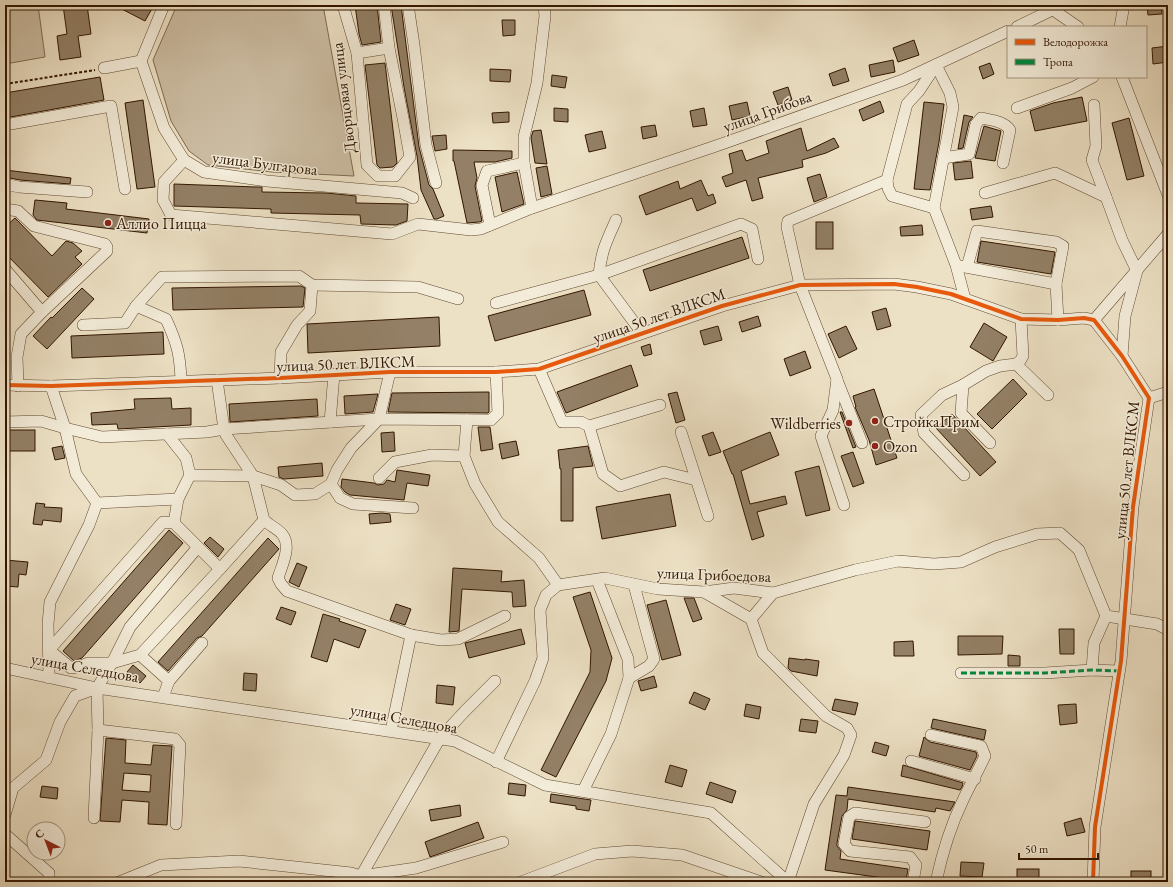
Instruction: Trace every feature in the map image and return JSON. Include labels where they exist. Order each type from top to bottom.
[{"type":"street","points":[[104,68],[141,61],[164,5]]},
{"type":"street","name":"Дворцовая улица","points":[[343,5],[357,53],[367,165],[378,176],[395,176],[410,157],[389,48]]},
{"type":"street","points":[[357,53],[389,48],[384,5]]},
{"type":"street","points":[[408,5],[426,144],[436,183]]},
{"type":"street","points":[[532,208],[524,163],[524,137],[537,83],[545,16],[544,5]]},
{"type":"street","points":[[1120,26],[1124,5]]},
{"type":"street","points":[[1019,26],[1054,7],[1077,26]]},
{"type":"street","name":"улица Грибова","points":[[490,225],[532,208],[713,148],[903,80],[1007,31]]},
{"type":"street","name":"улица Булгарова","points":[[141,61],[164,128],[184,160],[204,172],[267,181],[397,192],[413,198]]},
{"type":"street","points":[[936,65],[950,93],[953,107],[934,208],[961,266],[965,299]]},
{"type":"street","points":[[934,208],[892,196],[888,188],[887,180],[907,104],[919,91],[936,65]]},
{"type":"street","points":[[1017,108],[1072,88],[1091,78]]},
{"type":"street","points":[[1122,78],[1168,195]]},
{"type":"street","points":[[1094,105],[1096,146],[1092,160],[1122,240],[1137,271],[1126,316],[1122,356]]},
{"type":"street","points":[[5,125],[111,106],[125,189]]},
{"type":"street","points":[[943,158],[969,154],[976,124],[981,118],[996,121],[1008,126],[1010,130],[1003,163]]},
{"type":"street","points":[[184,160],[164,182],[163,200],[170,215],[392,234],[418,224],[471,230],[481,229],[490,225],[482,185],[487,171],[524,163]]},
{"type":"street","points":[[985,193],[1055,173],[1106,197]]},
{"type":"street","points":[[862,443],[800,286],[787,227],[788,221],[887,180]]},
{"type":"street","points":[[5,184],[19,187],[87,192]]},
{"type":"street","points":[[5,209],[18,211],[34,226],[105,244],[107,247],[107,251],[42,312],[21,334],[17,357],[18,386]]},
{"type":"street","points":[[616,220],[600,257],[599,275],[642,333]]},
{"type":"street","points":[[496,303],[599,275],[741,224],[752,229],[758,259]]},
{"type":"street","points":[[961,266],[977,231],[1056,242],[1063,246],[1056,284],[1058,320]]},
{"type":"street","points":[[1094,320],[1168,234]]},
{"type":"street","points":[[961,266],[1056,284]]},
{"type":"street","points":[[5,269],[42,312]]},
{"type":"street","points":[[83,325],[125,323],[136,306],[162,277],[299,276],[312,285],[418,287],[458,298]]},
{"type":"street","name":"улица 50 лет ВЛКСМ","points":[[5,385],[50,386],[181,380],[280,378],[390,372],[496,372],[539,369],[722,306],[800,286],[894,284],[917,287],[965,299],[1021,319],[1058,320],[1084,318],[1094,320],[1122,356],[1149,398],[1133,507],[1119,671],[1095,827],[1093,882]]},
{"type":"street","points":[[280,378],[281,352],[298,325],[310,311],[312,285]]},
{"type":"street","points":[[136,306],[166,319],[175,337],[180,358],[181,380]]},
{"type":"street","points":[[964,475],[924,433],[921,414],[942,395],[986,371],[1000,366],[1016,364],[1023,356],[1021,319]]},
{"type":"street","points":[[1016,364],[1048,395]]},
{"type":"street","points":[[539,369],[562,422],[581,422],[589,426],[660,405]]},
{"type":"street","points":[[190,476],[253,476],[281,485],[295,495],[315,494],[331,484],[337,470],[351,448],[379,419],[390,372]]},
{"type":"street","points":[[5,422],[41,421],[102,437],[207,432],[224,429],[379,419],[491,420],[498,413],[496,372]]},
{"type":"street","points":[[330,422],[334,374]]},
{"type":"street","points":[[837,379],[833,410],[821,436],[844,505]]},
{"type":"street","points":[[217,380],[226,435],[253,476],[264,520],[282,534],[286,541],[286,549],[278,578],[287,591],[411,635],[441,640],[458,639],[505,616]]},
{"type":"street","points":[[962,385],[961,413],[990,443]]},
{"type":"street","points":[[50,386],[65,428],[76,474],[97,503]]},
{"type":"street","points":[[1149,398],[1168,392]]},
{"type":"street","points":[[467,420],[464,456],[475,484],[498,522],[539,558],[558,584],[546,595],[540,610],[543,658],[535,680],[496,762]]},
{"type":"street","points":[[589,426],[602,474],[620,486],[664,472],[696,480]]},
{"type":"street","points":[[681,432],[708,516]]},
{"type":"street","points":[[167,434],[186,458],[190,476],[178,499],[174,524]]},
{"type":"street","points":[[379,478],[395,462],[432,455],[464,456]]},
{"type":"street","points":[[331,484],[340,498],[353,504],[413,508]]},
{"type":"street","points":[[97,503],[178,499]]},
{"type":"street","points":[[49,678],[48,624],[50,602],[89,525],[97,503]]},
{"type":"street","points":[[49,650],[71,668],[88,663],[112,663],[140,655],[264,520]]},
{"type":"street","points":[[49,650],[163,522],[174,524],[220,569]]},
{"type":"street","name":"улица Грибоедова","points":[[558,584],[606,578],[658,589],[704,592],[734,588],[773,593],[856,570],[898,561],[934,564],[961,562],[995,547],[1037,534],[1060,533],[1079,550],[1106,616]]},
{"type":"street","points":[[94,818],[98,730],[97,688],[112,663],[130,627],[198,547]]},
{"type":"street","points":[[584,791],[611,734],[629,678],[628,659],[596,580]]},
{"type":"street","points":[[629,678],[649,666],[654,659],[634,585]]},
{"type":"street","points":[[704,592],[751,619],[763,653],[826,716],[847,728],[851,735],[844,755],[814,804],[789,882]]},
{"type":"street","points":[[751,619],[773,593]]},
{"type":"street","points":[[1092,670],[1094,643],[1106,616],[1157,624],[1168,630]]},
{"type":"street","points":[[391,731],[411,635]]},
{"type":"street","points":[[163,697],[169,681],[202,643]]},
{"type":"street","points":[[140,655],[169,681]]},
{"type":"street","name":"улица Селедцова","points":[[5,668],[97,688],[455,741],[545,785],[710,813],[789,882]]},
{"type":"street","points":[[961,674],[1045,673],[1092,670],[1119,671]]},
{"type":"street","points":[[360,876],[440,738],[495,681]]},
{"type":"street","points":[[5,815],[13,788],[46,760],[60,722],[75,696],[97,688]]},
{"type":"street","points":[[98,730],[175,739],[180,745],[176,824]]},
{"type":"street","points":[[931,735],[981,746],[985,756],[963,800],[948,839],[936,882]]},
{"type":"street","points":[[911,761],[974,779]]},
{"type":"street","points":[[913,882],[916,865],[910,857],[850,851],[844,844],[849,817],[855,812],[925,822]]},
{"type":"street","points":[[5,834],[48,873],[49,882]]},
{"type":"street","points":[[119,882],[161,864],[239,861],[351,873],[360,876],[416,868],[503,842]]},
{"type":"street","points":[[521,882],[595,854],[632,851],[682,855],[761,882]]},
{"type":"path","points":[[5,84],[104,68]]},
{"type":"shaded area","points":[[5,5],[38,5],[45,57],[5,64]]},
{"type":"shaded area","points":[[177,5],[323,5],[354,176],[272,172],[208,165],[189,151],[171,121],[153,60]]},
{"type":"building","points":[[63,5],[87,5],[91,34],[78,36],[81,57],[60,60],[57,36],[67,34]]},
{"type":"building","points":[[114,5],[154,5],[145,21]]},
{"type":"building","points":[[355,5],[377,5],[381,42],[362,45]]},
{"type":"building","points":[[391,5],[401,5],[419,147],[429,185],[433,189],[444,216],[437,219],[434,219],[421,190],[417,156]]},
{"type":"building","points":[[1147,5],[1161,5],[1162,14],[1148,15]]},
{"type":"building","points":[[502,20],[515,20],[515,35],[503,36]]},
{"type":"building","points":[[914,40],[919,55],[898,62],[893,48]]},
{"type":"building","points":[[1168,46],[1168,62],[1153,64],[1152,48]]},
{"type":"building","points":[[893,60],[895,72],[871,77],[869,65]]},
{"type":"building","points":[[385,63],[397,163],[393,167],[380,168],[377,165],[365,65]]},
{"type":"building","points":[[990,63],[994,74],[983,79],[979,67]]},
{"type":"building","points":[[845,68],[849,81],[833,86],[829,74]]},
{"type":"building","points":[[490,69],[511,70],[510,82],[490,81]]},
{"type":"building","points":[[552,75],[567,77],[565,88],[551,86]]},
{"type":"building","points":[[100,77],[104,100],[5,118],[5,93]]},
{"type":"building","points":[[788,87],[792,100],[778,105],[773,92]]},
{"type":"building","points":[[1082,97],[1087,121],[1035,131],[1030,111],[1053,103]]},
{"type":"building","points":[[143,100],[155,187],[137,189],[125,103]]},
{"type":"building","points":[[880,101],[884,112],[863,121],[859,110]]},
{"type":"building","points":[[747,102],[750,116],[732,120],[729,106]]},
{"type":"building","points":[[924,102],[944,104],[930,190],[914,189]]},
{"type":"building","points":[[554,108],[568,109],[568,122],[554,121]]},
{"type":"building","points":[[704,108],[707,125],[693,127],[690,111]]},
{"type":"building","points":[[509,112],[509,122],[493,123],[492,113]]},
{"type":"building","points":[[964,115],[973,117],[969,122],[963,148],[958,149]]},
{"type":"building","points":[[1129,118],[1144,176],[1127,180],[1112,123]]},
{"type":"building","points":[[655,125],[657,136],[643,139],[641,127]]},
{"type":"building","points":[[984,126],[1001,131],[995,161],[975,158]]},
{"type":"building","points":[[801,128],[807,151],[834,138],[839,147],[826,153],[802,160],[803,167],[758,178],[763,198],[752,201],[746,180],[726,187],[722,177],[733,173],[729,154],[742,150],[746,161],[769,153],[766,141]]},
{"type":"building","points":[[541,130],[547,164],[535,163],[531,138],[533,131]]},
{"type":"building","points":[[602,131],[606,148],[589,152],[585,135]]},
{"type":"building","points":[[446,135],[447,149],[435,151],[432,136]]},
{"type":"building","points":[[453,150],[512,151],[512,158],[495,162],[474,162],[477,178],[475,186],[482,221],[467,223],[453,161]]},
{"type":"building","points":[[971,161],[973,178],[955,180],[953,163]]},
{"type":"building","points":[[547,166],[552,194],[541,197],[536,168]]},
{"type":"building","points":[[5,170],[71,178],[70,184],[20,180],[5,177]]},
{"type":"building","points":[[517,172],[524,204],[502,212],[495,177]]},
{"type":"building","points":[[820,174],[827,197],[814,202],[807,178]]},
{"type":"building","points":[[701,180],[708,196],[713,194],[716,203],[697,211],[692,198],[646,215],[639,196],[678,181],[680,189]]},
{"type":"building","points":[[174,184],[262,187],[262,192],[326,193],[356,196],[356,203],[408,204],[407,221],[396,225],[361,224],[360,215],[271,213],[271,209],[174,206]]},
{"type":"building","points":[[35,200],[67,203],[66,209],[149,219],[147,233],[37,220],[33,215]]},
{"type":"building","points":[[991,206],[993,217],[972,220],[970,209]]},
{"type":"building","points":[[15,218],[52,256],[66,241],[73,243],[82,251],[75,257],[82,264],[48,297],[5,253],[5,227]]},
{"type":"building","points":[[816,222],[833,222],[833,249],[816,249]]},
{"type":"building","points":[[922,225],[923,235],[901,236],[900,227]]},
{"type":"building","points":[[742,237],[749,258],[650,291],[643,270]]},
{"type":"building","points":[[981,241],[1055,252],[1051,274],[977,262]]},
{"type":"building","points":[[301,286],[305,288],[303,307],[173,310],[172,288]]},
{"type":"building","points":[[82,288],[94,299],[47,349],[33,336]]},
{"type":"building","points":[[584,290],[591,315],[495,341],[488,316]]},
{"type":"building","points":[[886,308],[891,326],[877,330],[872,312]]},
{"type":"building","points":[[758,316],[761,326],[742,332],[739,322]]},
{"type":"building","points":[[439,317],[440,346],[308,353],[307,324]]},
{"type":"building","points":[[984,323],[1007,337],[993,361],[970,347]]},
{"type":"building","points":[[718,326],[722,340],[704,345],[700,331]]},
{"type":"building","points":[[846,326],[857,349],[839,358],[828,334]]},
{"type":"building","points":[[163,332],[164,354],[72,358],[71,336]]},
{"type":"building","points":[[650,344],[652,354],[644,356],[641,347]]},
{"type":"building","points":[[805,351],[811,368],[790,376],[784,359]]},
{"type":"building","points":[[631,365],[638,386],[566,413],[557,392]]},
{"type":"building","points":[[1013,379],[1027,394],[992,429],[977,414]]},
{"type":"building","points":[[874,389],[897,458],[876,465],[869,440],[855,407],[853,396]]},
{"type":"building","points":[[489,392],[488,413],[388,412],[392,393]]},
{"type":"building","points":[[677,392],[685,420],[676,423],[668,394]]},
{"type":"building","points":[[378,394],[373,412],[345,414],[344,396]]},
{"type":"building","points":[[171,398],[172,409],[191,408],[191,425],[118,429],[117,424],[92,425],[91,413],[135,409],[134,399]]},
{"type":"building","points":[[317,399],[318,416],[230,422],[229,404]]},
{"type":"building","points":[[840,412],[842,412],[856,447],[853,448]]},
{"type":"building","points":[[952,414],[996,462],[980,476],[936,428]]},
{"type":"building","points":[[478,427],[490,427],[493,449],[481,451]]},
{"type":"building","points":[[5,430],[35,430],[35,451],[5,451]]},
{"type":"building","points":[[394,432],[395,451],[382,452],[381,433]]},
{"type":"building","points":[[713,432],[721,452],[709,456],[702,436]]},
{"type":"building","points":[[770,432],[779,455],[741,471],[750,504],[785,496],[787,504],[757,512],[764,536],[752,540],[733,474],[723,451]]},
{"type":"building","points":[[516,441],[519,455],[502,459],[499,444]]},
{"type":"building","points":[[62,446],[65,458],[55,460],[52,448]]},
{"type":"building","points":[[588,446],[593,466],[573,468],[573,521],[561,521],[561,469],[558,450]]},
{"type":"building","points":[[853,452],[864,483],[853,487],[841,456]]},
{"type":"building","points":[[322,463],[323,476],[284,479],[279,477],[278,467]]},
{"type":"building","points":[[819,466],[830,510],[806,516],[795,472]]},
{"type":"building","points":[[397,470],[430,475],[428,486],[407,483],[404,500],[350,495],[341,487],[342,479],[374,483],[378,485],[384,484],[387,480],[395,482]]},
{"type":"building","points":[[670,494],[676,526],[602,539],[596,507]]},
{"type":"building","points":[[36,503],[45,504],[44,507],[62,508],[61,522],[43,520],[42,525],[33,524]]},
{"type":"building","points":[[369,514],[390,514],[391,522],[370,524]]},
{"type":"building","points":[[169,530],[183,543],[82,658],[74,661],[63,651]]},
{"type":"building","points":[[210,537],[224,549],[218,557],[204,543]]},
{"type":"building","points":[[268,538],[279,549],[202,636],[197,638],[168,671],[158,662]]},
{"type":"building","points":[[5,560],[28,562],[26,575],[19,574],[18,587],[5,586]]},
{"type":"building","points":[[297,563],[307,567],[299,587],[289,582]]},
{"type":"building","points":[[453,568],[502,571],[501,582],[524,580],[526,606],[513,607],[512,592],[462,589],[459,631],[449,632]]},
{"type":"building","points":[[590,592],[612,658],[606,681],[556,777],[541,770],[590,672],[591,650],[573,597]]},
{"type":"building","points":[[684,598],[694,598],[702,619],[693,622]]},
{"type":"building","points":[[666,600],[681,655],[662,660],[647,605]]},
{"type":"building","points":[[396,604],[411,609],[405,625],[390,620]]},
{"type":"building","points":[[281,607],[296,612],[291,625],[276,619]]},
{"type":"building","points":[[323,614],[340,619],[339,621],[366,630],[359,648],[334,639],[327,662],[311,657]]},
{"type":"building","points":[[521,629],[525,644],[469,658],[465,643]]},
{"type":"building","points":[[1059,629],[1074,629],[1074,654],[1060,654]]},
{"type":"building","points":[[958,636],[1003,636],[1002,654],[958,655]]},
{"type":"building","points":[[913,641],[914,656],[894,656],[894,642]]},
{"type":"building","points":[[1008,655],[1020,656],[1020,666],[1008,666]]},
{"type":"building","points":[[789,658],[819,661],[817,676],[791,671],[788,668]]},
{"type":"building","points":[[133,665],[146,676],[140,683],[127,672]]},
{"type":"building","points":[[244,673],[257,674],[256,691],[243,690]]},
{"type":"building","points":[[654,676],[657,687],[641,691],[638,681]]},
{"type":"building","points":[[437,685],[455,687],[453,705],[436,703]]},
{"type":"building","points":[[694,692],[710,699],[705,710],[689,703]]},
{"type":"building","points":[[835,699],[858,703],[855,715],[832,710]]},
{"type":"building","points":[[746,704],[761,707],[759,719],[744,716]]},
{"type":"building","points":[[1076,704],[1077,723],[1060,725],[1058,705]]},
{"type":"building","points":[[801,719],[818,721],[816,733],[799,731]]},
{"type":"building","points":[[933,719],[986,730],[984,740],[931,728]]},
{"type":"building","points":[[924,737],[930,742],[976,752],[977,756],[970,770],[919,756]]},
{"type":"building","points":[[106,738],[126,740],[125,763],[151,765],[153,745],[172,746],[167,825],[148,824],[149,802],[122,800],[120,822],[100,821]],"holes":[[[124,773],[151,775],[150,792],[122,790]]]},
{"type":"building","points":[[875,742],[889,746],[886,756],[872,752]]},
{"type":"building","points":[[670,765],[687,770],[682,787],[665,782]]},
{"type":"building","points":[[903,765],[963,783],[962,787],[960,790],[901,776]]},
{"type":"building","points":[[710,782],[736,791],[732,803],[706,794]]},
{"type":"building","points":[[509,783],[526,785],[525,796],[508,794]]},
{"type":"building","points":[[42,786],[58,788],[57,799],[40,797]]},
{"type":"building","points":[[848,787],[955,802],[950,811],[936,808],[935,812],[848,799],[847,810],[842,816],[837,843],[837,846],[841,851],[840,859],[908,869],[906,881],[825,870],[836,795],[847,796]]},
{"type":"building","points":[[551,794],[591,800],[589,811],[576,809],[576,806],[550,802]]},
{"type":"building","points":[[460,805],[461,816],[431,821],[429,810]]},
{"type":"building","points":[[1081,818],[1085,832],[1067,836],[1064,823]]},
{"type":"building","points":[[855,821],[930,831],[927,850],[852,839]]},
{"type":"building","points":[[478,822],[484,838],[430,857],[425,842]]},
{"type":"building","points":[[961,862],[984,863],[982,877],[960,876]]},
{"type":"building","points":[[1017,869],[1039,869],[1039,882],[1017,882]]},
{"type":"building","points":[[1131,871],[1151,871],[1151,882],[1131,882]]},
{"type":"marked path","points":[[961,673],[1045,673],[1092,670],[1119,671]]},
{"type":"cycle path","points":[[5,385],[51,386],[280,378],[390,372],[496,372],[539,369],[722,306],[800,285],[894,284],[951,294],[1021,319],[1058,320],[1084,318],[1094,320],[1122,356],[1149,398],[1133,507],[1121,661],[1095,827],[1093,882]]},
{"type":"place","name":"Аллио Пицца","points":[[108,223]]},
{"type":"place","name":"СтройкаПрим","points":[[875,421]]},
{"type":"place","name":"Wildberries","points":[[849,423]]},
{"type":"place","name":"Ozon","points":[[875,446]]}]
